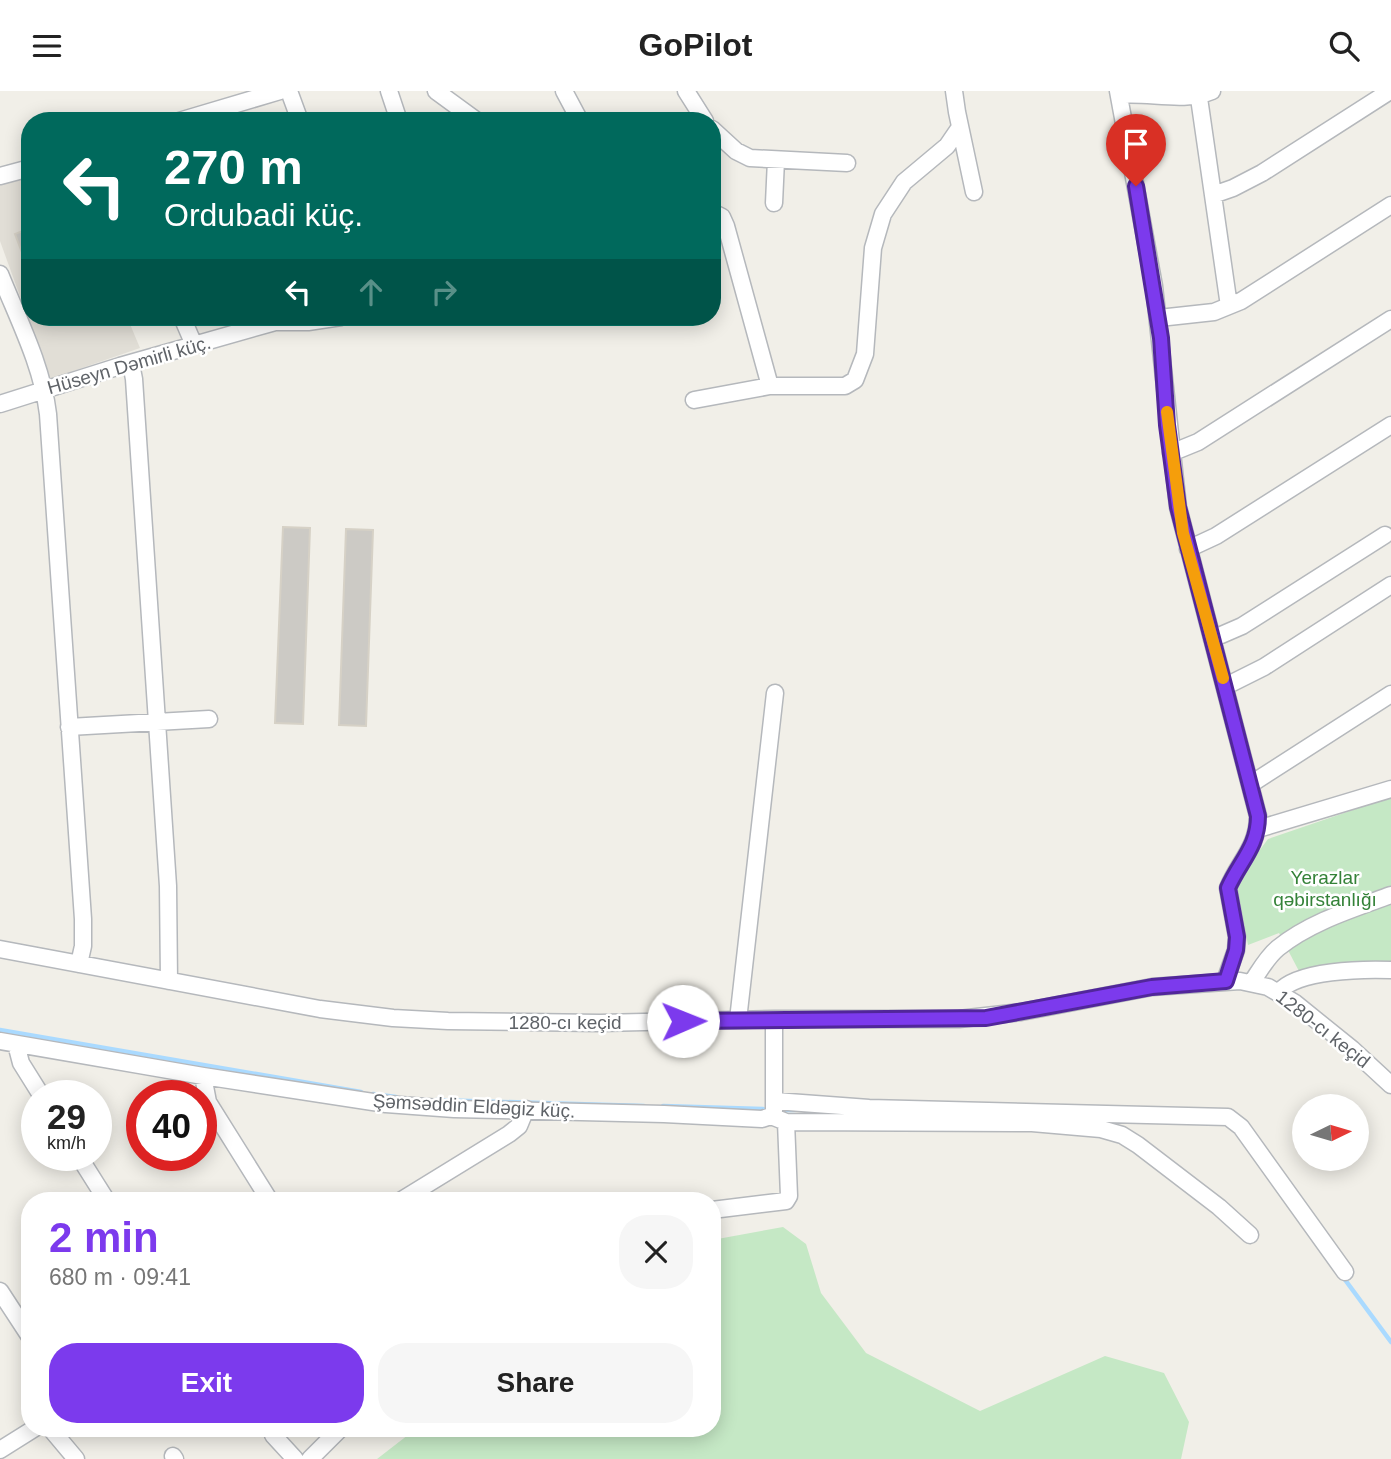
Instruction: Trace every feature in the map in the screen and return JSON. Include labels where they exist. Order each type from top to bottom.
[{"type":"street","points":[[213,112],[281,91]]},
{"type":"street","points":[[289,91],[297,112]]},
{"type":"street","points":[[388,91],[396,112]]},
{"type":"street","points":[[436,91],[465,112]]},
{"type":"street","points":[[564,91],[575,112]]},
{"type":"street","points":[[686,91],[699,112]]},
{"type":"street","points":[[954,91],[974,192]]},
{"type":"street","points":[[1213,195],[1262,173],[1390,91]]},
{"type":"street","points":[[1226,981],[1236,950],[1237,937],[1228,888],[1255,842],[1258,816],[1178,507],[1158,318],[1119,93],[1203,93],[1213,195],[1229,306]]},
{"type":"street","points":[[694,400],[770,386],[845,386],[855,380],[865,354],[873,248],[883,214],[904,182],[947,146],[960,127]]},
{"type":"street","points":[[721,137],[736,151],[750,158],[847,163]]},
{"type":"street","points":[[774,203],[776,160]]},
{"type":"street","points":[[0,176],[21,170]]},
{"type":"street","points":[[1158,318],[1213,312],[1241,301],[1391,205]]},
{"type":"street","points":[[721,216],[726,226],[770,386]]},
{"type":"street","points":[[0,274],[21,326]]},
{"type":"street","points":[[1171,453],[1198,442],[1391,319]]},
{"type":"street","points":[[21,326],[44,389],[49,427],[83,919],[83,946],[79,964]]},
{"type":"street","points":[[186,326],[194,345]]},
{"type":"street","name":"Hüseyn Dəmirli küç.","points":[[0,404],[253,326]]},
{"type":"street","points":[[131,364],[158,723],[168,886],[169,981]]},
{"type":"street","points":[[1188,549],[1216,536],[1391,425]]},
{"type":"street","points":[[1213,639],[1242,626],[1385,535]]},
{"type":"street","points":[[1226,686],[1264,667],[1391,585]]},
{"type":"street","points":[[738,1020],[775,693]]},
{"type":"street","points":[[1251,784],[1391,694]]},
{"type":"street","points":[[69,727],[209,719]]},
{"type":"street","points":[[1258,829],[1391,789]]},
{"type":"street","points":[[1252,982],[1277,949],[1294,937],[1327,920],[1391,895]]},
{"type":"street","name":"1280-cı keçid","points":[[0,949],[320,1009],[393,1018],[448,1021],[588,1023],[986,1018],[1152,987],[1226,981],[1252,982],[1279,992],[1295,1003],[1391,1085]]},
{"type":"street","points":[[1279,992],[1291,982],[1328,973],[1391,971]]},
{"type":"street","points":[[721,1209],[786,1201],[789,1196],[777,1113],[774,1019]]},
{"type":"street","points":[[8,1043],[32,1080]]},
{"type":"street","name":"Şəmsəddin Eldəgiz küç.","points":[[8,1043],[386,1104],[453,1109],[526,1109],[749,1119],[777,1113]]},
{"type":"street","points":[[203,1076],[208,1102],[264,1192]]},
{"type":"street","points":[[777,1113],[869,1108],[1228,1117],[1241,1127],[1345,1272]]},
{"type":"street","points":[[415,1192],[509,1134],[519,1125],[526,1109]]},
{"type":"street","points":[[777,1113],[1032,1123],[1101,1129],[1122,1135],[1139,1145],[1219,1207],[1250,1235]]},
{"type":"street","points":[[88,1171],[101,1192]]},
{"type":"street","points":[[0,1291],[21,1322]]},
{"type":"street","points":[[0,1450],[21,1437]]},
{"type":"street","points":[[58,1437],[76,1459]]},
{"type":"street","points":[[275,1437],[295,1459]]},
{"type":"street","points":[[310,1459],[332,1437]]},
{"type":"shaded area","points":[[21,178],[21,299],[0,241],[0,185]]},
{"type":"shaded area","points":[[31,326],[131,326],[140,348],[50,379]]},
{"type":"green space","name":"Yerazlar qəbirstanlığı","points":[[1391,797],[1391,964],[1301,975],[1279,933],[1248,945],[1236,882],[1268,839]]},
{"type":"green space","points":[[783,1227],[806,1244],[821,1293],[866,1353],[980,1411],[1105,1356],[1164,1373],[1189,1422],[1181,1459],[377,1459],[405,1437],[721,1437],[721,1238]]},
{"type":"building","points":[[21,232],[21,250],[15,234]]},
{"type":"building","points":[[283,527],[310,528],[303,724],[275,723]]},
{"type":"building","points":[[346,529],[373,530],[366,726],[339,725]]},
{"type":"waterway","points":[[0,1030],[361,1092]]},
{"type":"waterway","points":[[373,1094],[396,1097]]},
{"type":"waterway","points":[[436,1100],[644,1106]]},
{"type":"waterway","points":[[663,1106],[763,1109]]},
{"type":"waterway","points":[[782,1110],[795,1110]]},
{"type":"waterway","points":[[1343,1277],[1391,1342]]},
{"type":"slow traffic","points":[[1167,412],[1183,533],[1223,678]]},
{"type":"route","points":[[683,1021],[986,1018],[1152,987],[1226,981],[1236,950],[1237,937],[1228,888],[1255,842],[1258,816],[1228,694],[1183,533],[1167,425],[1164,363],[1154,286],[1136,186]]}]
